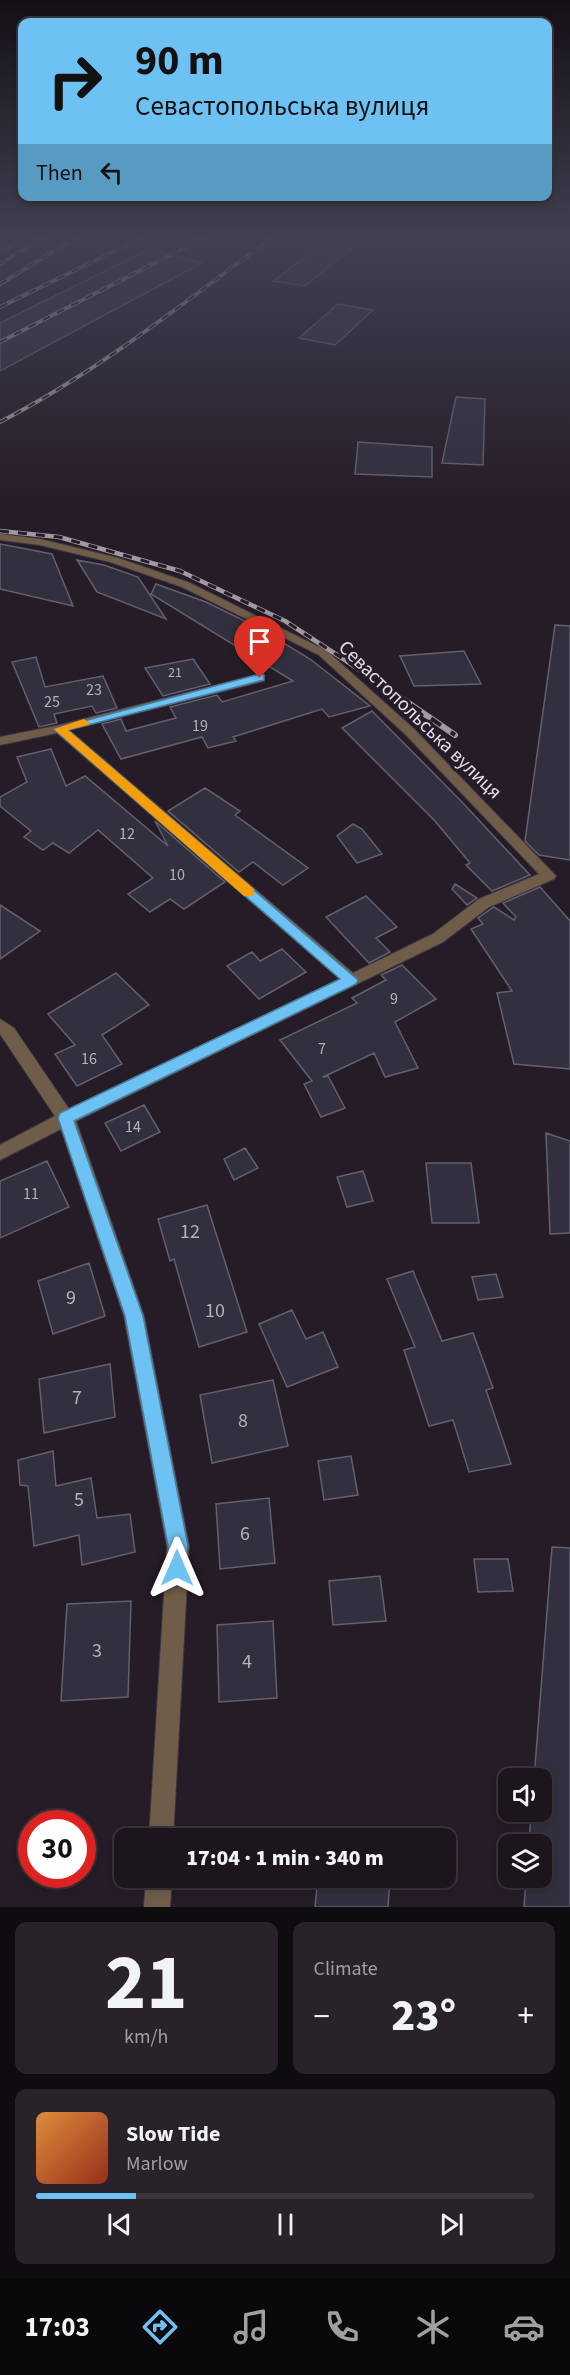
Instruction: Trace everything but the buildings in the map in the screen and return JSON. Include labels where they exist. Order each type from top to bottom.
[{"type":"street","name":"Севастопольська вулиця","points":[[0,537],[40,542],[114,560],[186,585],[323,652],[410,732],[549,876],[484,903],[438,938],[66,1118],[0,1153]]},
{"type":"street","points":[[0,741],[60,729],[260,678]]},
{"type":"street","points":[[60,729],[351,980]]},
{"type":"street","points":[[0,1025],[8,1032],[66,1118],[134,1316],[178,1546],[162,1828]]},
{"type":"street","points":[[157,1907],[158,1888]]},
{"type":"railway","points":[[0,342],[26,329]]},
{"type":"railway","points":[[0,422],[71,382],[149,329]]},
{"type":"railway","points":[[0,531],[59,537],[180,571],[285,621],[354,666]]},
{"type":"railway","points":[[352,664],[455,735]]},
{"type":"slow traffic","points":[[84,723],[60,729],[249,892]]},
{"type":"route","points":[[177,1568],[178,1546],[134,1316],[66,1118],[351,980],[60,729],[260,678]]}]
